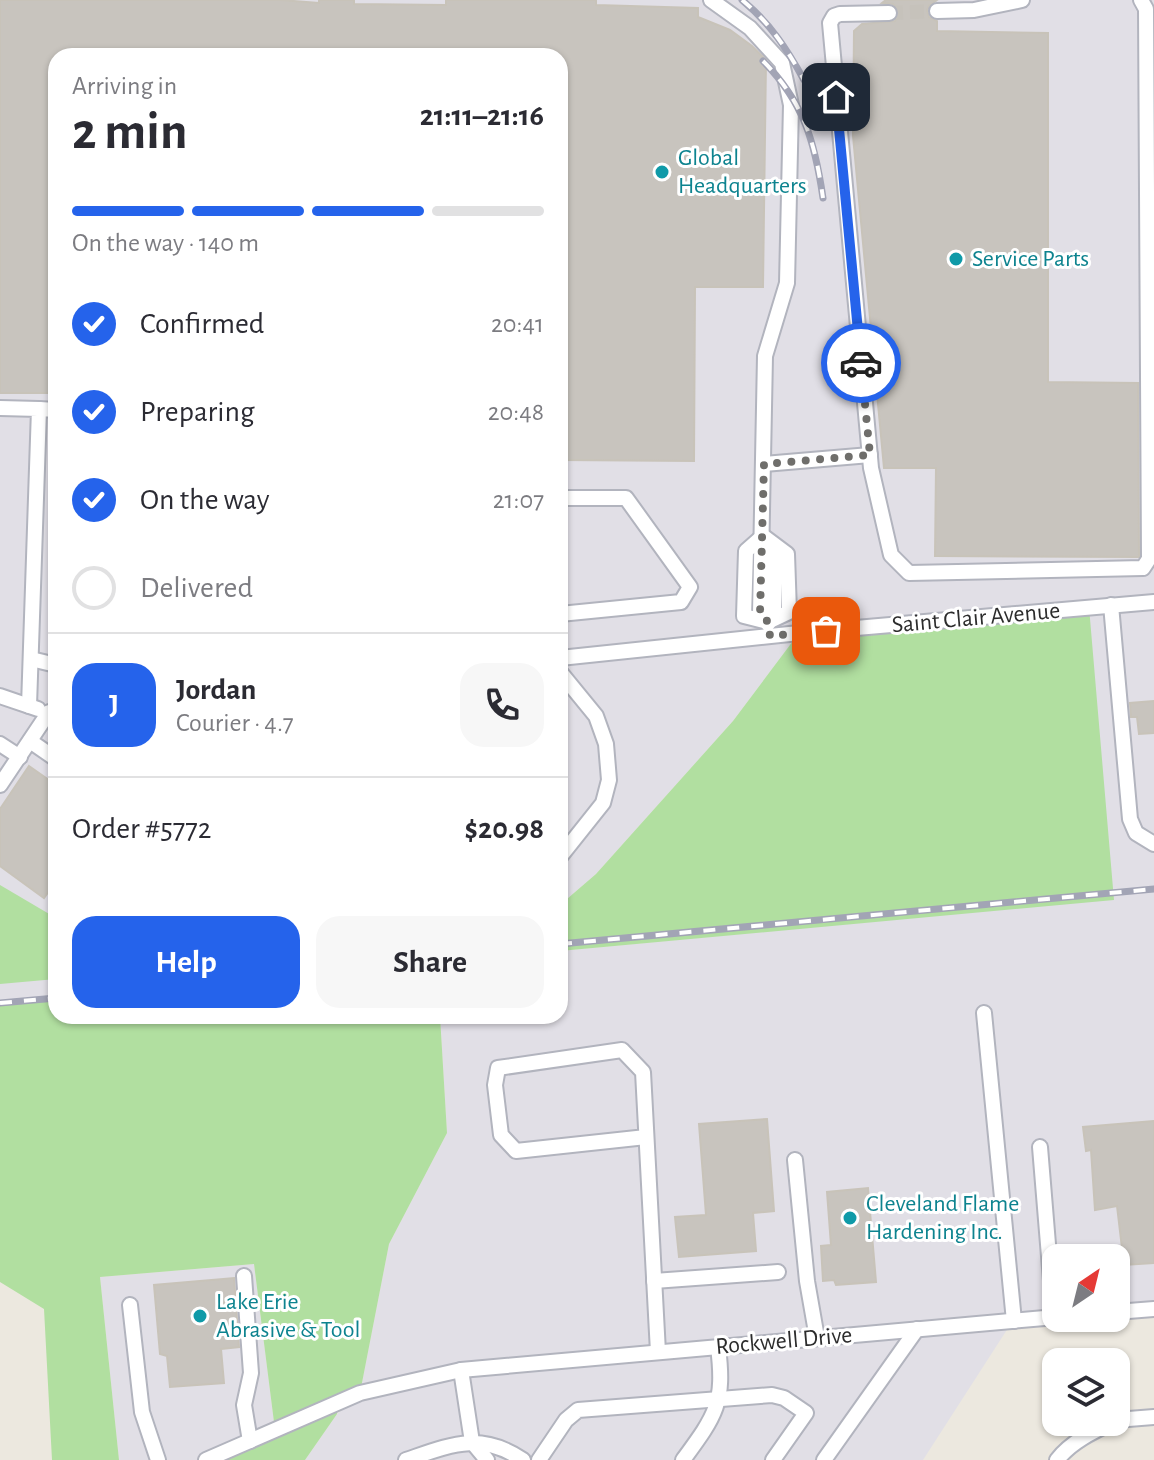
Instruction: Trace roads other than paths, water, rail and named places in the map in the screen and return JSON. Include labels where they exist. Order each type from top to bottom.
[{"type":"street","points":[[711,0],[750,28],[782,63],[791,105],[787,283],[765,356],[763,536],[774,553],[774,613],[769,629],[744,616],[746,551],[763,536]]},
{"type":"street","points":[[937,11],[974,10],[1022,0]]},
{"type":"street","points":[[889,13],[840,14],[834,16],[830,23],[870,455],[891,555],[909,573],[1143,568],[1147,563],[1146,9],[1141,0]]},
{"type":"street","points":[[0,408],[48,410]]},
{"type":"street","points":[[29,706],[39,409]]},
{"type":"street","points":[[764,464],[870,455]]},
{"type":"street","points":[[568,498],[626,498],[690,587],[681,602],[568,613]]},
{"type":"street","name":"Saint Clair Avenue","points":[[568,657],[769,629],[1154,602]]},
{"type":"street","points":[[1111,605],[1130,819],[1136,833],[1154,844]]},
{"type":"street","points":[[31,659],[48,663]]},
{"type":"street","points":[[568,682],[596,716],[606,744],[609,780],[603,803],[568,847]]},
{"type":"street","points":[[0,696],[48,713]]},
{"type":"street","points":[[0,785],[48,719]]},
{"type":"street","points":[[30,741],[48,753]]},
{"type":"street","points":[[0,744],[20,757]]},
{"type":"street","points":[[984,1013],[1014,1321]]},
{"type":"street","points":[[646,1137],[516,1151],[501,1135],[495,1085],[498,1068],[622,1050],[643,1072],[658,1352]]},
{"type":"street","points":[[1040,1147],[1049,1244]]},
{"type":"street","points":[[795,1160],[807,1281],[817,1338]]},
{"type":"street","points":[[654,1281],[778,1272]]},
{"type":"street","points":[[244,1276],[251,1373],[244,1405],[250,1441]]},
{"type":"street","points":[[130,1305],[142,1412],[158,1460]]},
{"type":"street","points":[[1130,1311],[1154,1309]]},
{"type":"street","name":"Rockwell Drive","points":[[206,1460],[360,1393],[461,1370],[1042,1318]]},
{"type":"street","points":[[824,1460],[917,1329]]},
{"type":"street","points":[[683,1460],[711,1420],[719,1399],[722,1380],[718,1347]]},
{"type":"street","points":[[461,1370],[472,1442],[487,1460]]},
{"type":"street","points":[[539,1460],[566,1420],[578,1410],[772,1395],[784,1398],[806,1413],[773,1460]]},
{"type":"street","points":[[1130,1419],[1154,1417]]},
{"type":"street","points":[[1057,1460],[1065,1450],[1089,1436]]},
{"type":"street","points":[[406,1460],[443,1447],[477,1441],[523,1460]]},
{"type":"tunnel","points":[[889,13],[937,11]]},
{"type":"railway","points":[[742,0],[777,37],[804,80]]},
{"type":"railway","points":[[763,61],[798,108],[811,141],[823,198]]},
{"type":"railway","points":[[568,943],[1154,889]]},
{"type":"railway","points":[[0,1003],[48,999]]},
{"type":"place","name":"Global Headquarters","points":[[662,172]]},
{"type":"place","name":"Service Parts","points":[[956,259]]},
{"type":"place","name":"Cleveland Flame Hardening Inc.","points":[[850,1218]]},
{"type":"place","name":"Lake Erie Abrasive & Tool","points":[[200,1316]]}]
